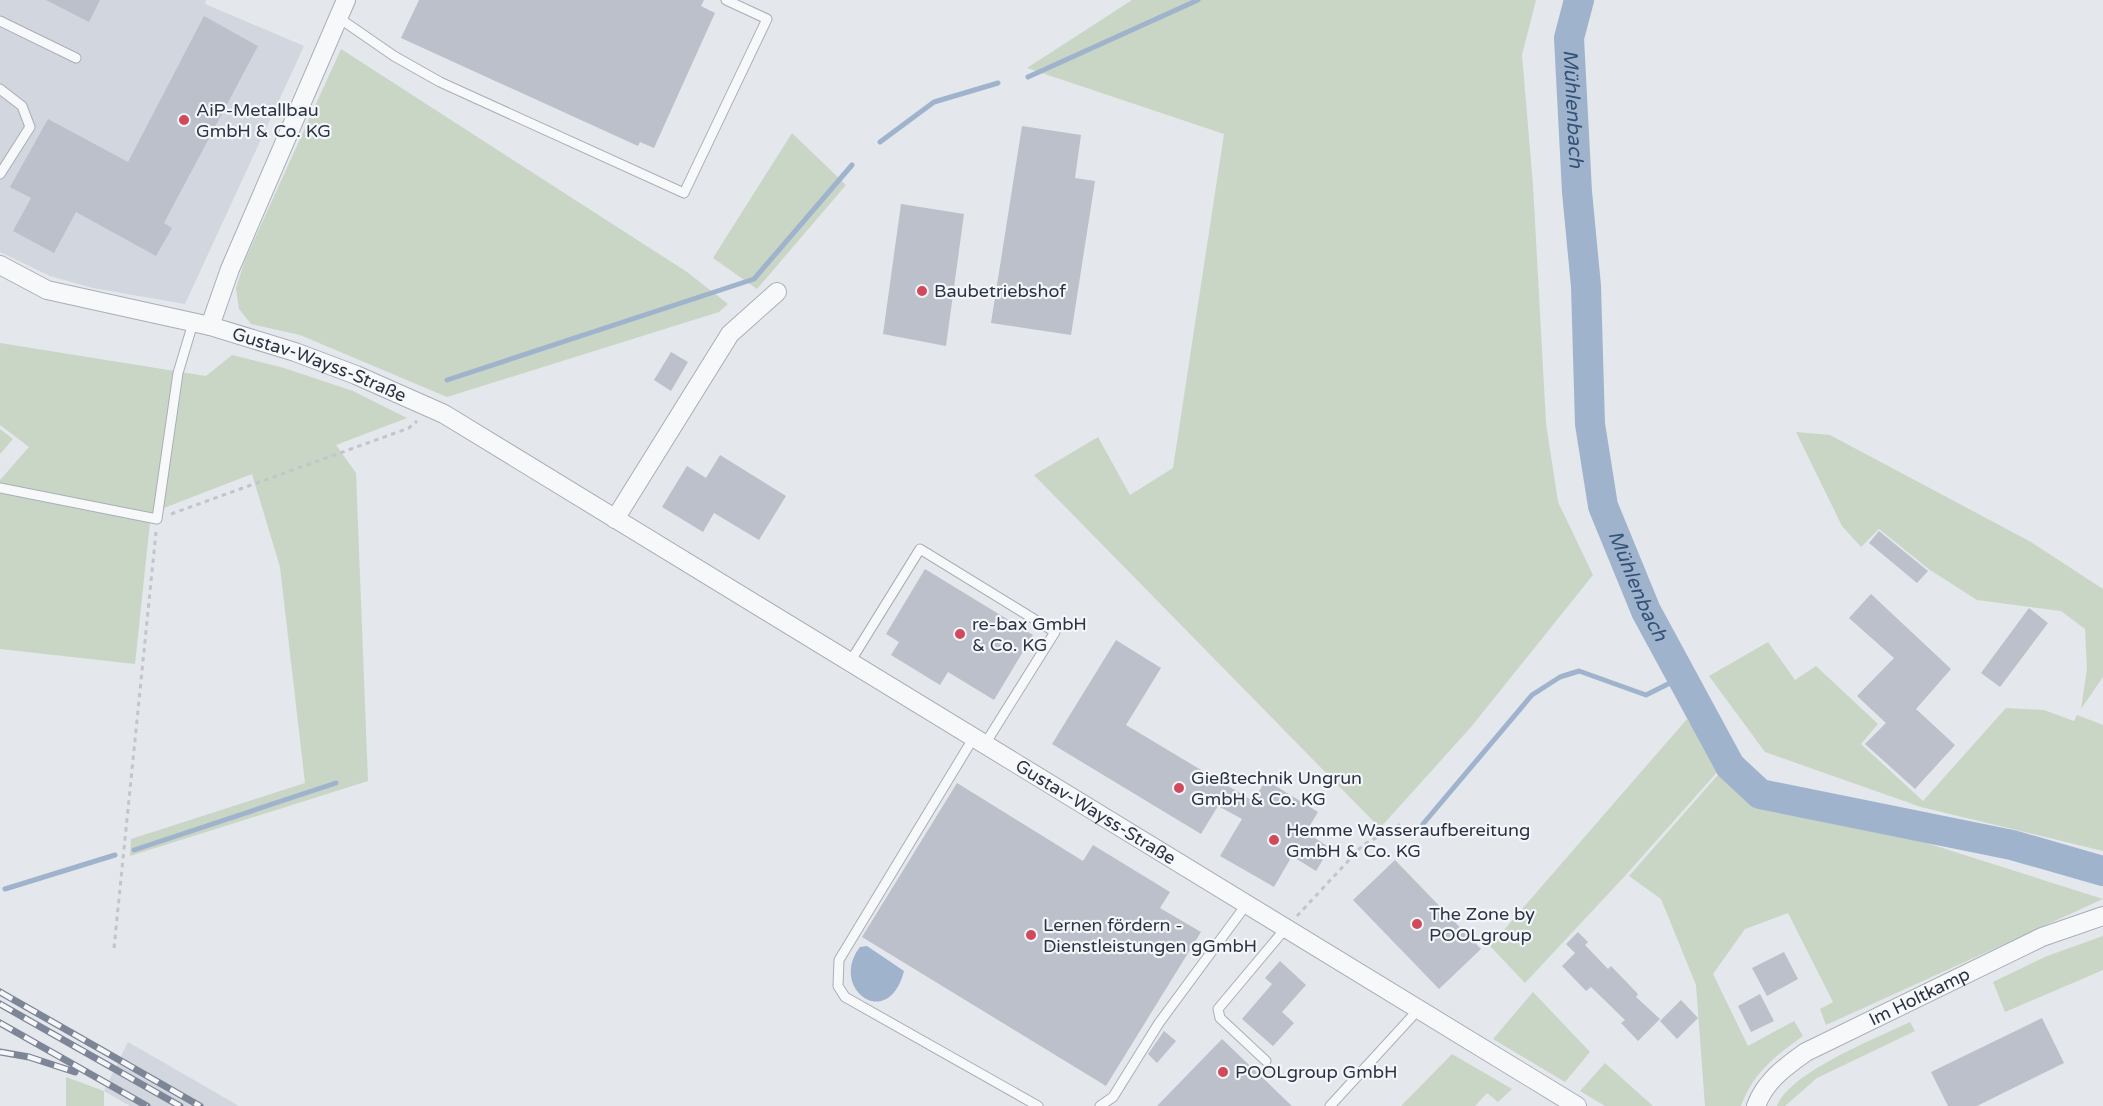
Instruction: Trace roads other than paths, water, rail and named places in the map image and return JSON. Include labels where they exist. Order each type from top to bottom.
[{"type":"street","points":[[202,325],[230,269],[346,0]]},
{"type":"street","name":"Gustav-Wayss-Straße","points":[[0,265],[47,290],[202,325],[356,375],[432,408],[1577,1106]]},
{"type":"street","points":[[615,519],[730,334],[777,292]]},
{"type":"street","name":"Im Holtkamp","points":[[1756,1106],[1777,1072],[1806,1052],[2042,937],[2103,916]]},
{"type":"lane","points":[[339,18],[394,56],[440,82],[684,193],[767,19],[726,0]]},
{"type":"lane","points":[[0,21],[76,58]]},
{"type":"lane","points":[[0,89],[22,106],[30,127],[0,174]]},
{"type":"lane","points":[[0,488],[157,519],[178,374],[202,325]]},
{"type":"lane","points":[[850,662],[920,549],[1055,632],[979,741],[838,960],[838,986],[845,997],[1038,1106]]},
{"type":"lane","points":[[1101,1106],[1113,1097],[1159,1023],[1246,905]]},
{"type":"lane","points":[[1266,1061],[1220,1018],[1218,1009],[1285,929]]},
{"type":"lane","points":[[1330,1106],[1418,1010]]},
{"type":"water","points":[[867,946],[904,971],[896,989],[886,999],[875,1001],[864,998],[856,989],[851,977],[852,962],[860,947]]},
{"type":"waterway","points":[[1028,77],[1198,0]]},
{"type":"waterway","name":"Mühlenbach","points":[[1579,0],[1569,38],[1577,192],[1586,286],[1590,424],[1603,506],[1646,611],[1730,766],[1760,794],[2012,845],[2103,871]]},
{"type":"waterway","points":[[880,142],[934,102],[998,83]]},
{"type":"waterway","points":[[447,380],[754,279],[852,165]]},
{"type":"waterway","points":[[1423,824],[1532,695],[1560,677],[1579,671],[1646,695],[1682,677]]},
{"type":"waterway","points":[[134,850],[336,783]]},
{"type":"waterway","points":[[5,889],[115,855]]},
{"type":"railway","points":[[0,992],[200,1106]]},
{"type":"railway","points":[[0,1004],[180,1106]]},
{"type":"railway","points":[[0,1023],[147,1106]]},
{"type":"railway","points":[[0,1052],[29,1057],[75,1072]]},
{"type":"place","name":"AiP-Metallbau GmbH & Co. KG","points":[[184,120]]},
{"type":"place","name":"Baubetriebshof","points":[[922,291]]},
{"type":"place","name":"re-bax GmbH & Co. KG","points":[[960,634]]},
{"type":"place","name":"Gießtechnik Ungrun GmbH & Co. KG","points":[[1179,788]]},
{"type":"place","name":"Hemme Wasseraufbereitung GmbH & Co. KG","points":[[1274,840]]},
{"type":"place","name":"The Zone by POOLgroup","points":[[1417,924]]},
{"type":"place","name":"Lernen fördern - Dienstleistungen gGmbH","points":[[1031,935]]},
{"type":"place","name":"POOLgroup GmbH","points":[[1223,1072]]}]
